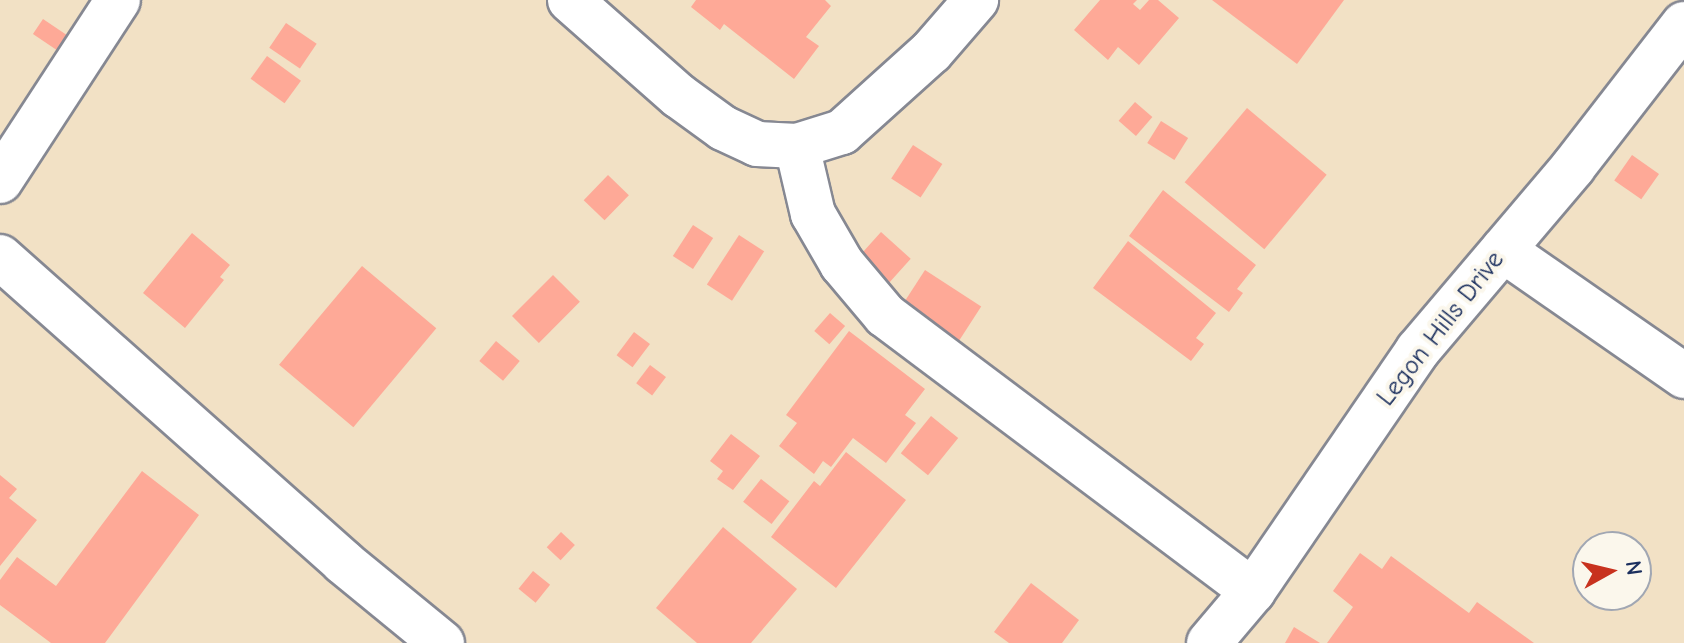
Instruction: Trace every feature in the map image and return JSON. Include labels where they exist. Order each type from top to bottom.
[{"type":"street","points":[[0,181],[118,0]]},
{"type":"street","points":[[570,0],[679,96],[723,128],[757,144],[797,146],[842,132],[931,52],[976,0]]},
{"type":"street","name":"Legon Hills Drive","points":[[1209,643],[1253,591],[1418,350],[1573,167],[1684,24]]},
{"type":"street","points":[[797,146],[813,214],[842,264],[885,315],[1253,591]]},
{"type":"street","points":[[1503,250],[1684,376]]},
{"type":"street","points":[[0,257],[343,562],[442,643]]},
{"type":"building","points":[[696,0],[825,0],[831,6],[806,37],[819,46],[794,79],[724,24],[720,30],[691,7]]},
{"type":"building","points":[[1100,0],[1137,0],[1133,4],[1140,10],[1149,0],[1158,0],[1179,18],[1139,65],[1118,47],[1108,60],[1074,30]]},
{"type":"building","points":[[1212,0],[1344,0],[1297,64]]},
{"type":"building","points":[[43,19],[68,36],[58,51],[33,34]]},
{"type":"building","points":[[286,23],[317,44],[300,69],[269,48]]},
{"type":"building","points":[[267,56],[301,81],[285,103],[251,79]]},
{"type":"building","points":[[1135,102],[1152,117],[1136,136],[1119,121]]},
{"type":"building","points":[[1247,108],[1327,175],[1264,249],[1185,182]]},
{"type":"building","points":[[1161,121],[1188,138],[1174,160],[1147,143]]},
{"type":"building","points":[[913,145],[942,164],[921,198],[891,179]]},
{"type":"building","points":[[1632,155],[1659,174],[1641,199],[1614,180]]},
{"type":"building","points":[[608,175],[629,195],[605,220],[584,200]]},
{"type":"building","points":[[1163,190],[1256,265],[1237,289],[1243,293],[1229,312],[1129,236]]},
{"type":"building","points":[[693,225],[713,238],[693,269],[673,256]]},
{"type":"building","points":[[881,232],[911,259],[879,294],[850,267]]},
{"type":"building","points":[[192,233],[230,265],[220,277],[224,280],[185,328],[143,293]]},
{"type":"building","points":[[739,235],[764,251],[732,301],[707,284]]},
{"type":"building","points":[[1128,241],[1216,313],[1196,338],[1204,344],[1191,361],[1093,288]]},
{"type":"building","points":[[362,266],[436,328],[353,427],[279,365]]},
{"type":"building","points":[[925,270],[981,306],[959,341],[903,304]]},
{"type":"building","points":[[553,275],[580,302],[539,343],[512,316]]},
{"type":"building","points":[[830,313],[845,326],[829,344],[814,331]]},
{"type":"building","points":[[849,331],[925,389],[905,415],[916,423],[886,463],[853,438],[831,467],[823,461],[814,474],[779,446],[797,423],[786,415]]},
{"type":"building","points":[[634,332],[650,344],[633,367],[617,355]]},
{"type":"building","points":[[496,341],[520,361],[503,381],[479,361]]},
{"type":"building","points":[[650,365],[666,377],[652,395],[636,383]]},
{"type":"building","points":[[931,416],[958,438],[928,475],[901,453]]},
{"type":"building","points":[[731,434],[760,456],[733,490],[717,479],[723,471],[710,461]]},
{"type":"building","points":[[846,452],[906,500],[836,588],[771,537],[814,481],[820,486]]},
{"type":"building","points":[[142,471],[199,515],[105,643],[51,643],[0,605],[0,580],[17,557],[56,586]]},
{"type":"building","points":[[0,475],[17,489],[9,498],[37,520],[0,566]]},
{"type":"building","points":[[761,479],[789,501],[772,524],[743,502]]},
{"type":"building","points":[[723,527],[797,589],[751,643],[697,643],[656,608]]},
{"type":"building","points":[[561,532],[575,545],[561,560],[547,547]]},
{"type":"building","points":[[1360,553],[1382,569],[1391,556],[1469,613],[1477,602],[1534,643],[1327,643],[1353,607],[1333,591]]},
{"type":"building","points":[[533,571],[550,585],[536,603],[519,589]]},
{"type":"building","points":[[1031,583],[1079,620],[1062,643],[1009,643],[994,632]]},
{"type":"building","points":[[1294,627],[1320,643],[1285,643]]}]
